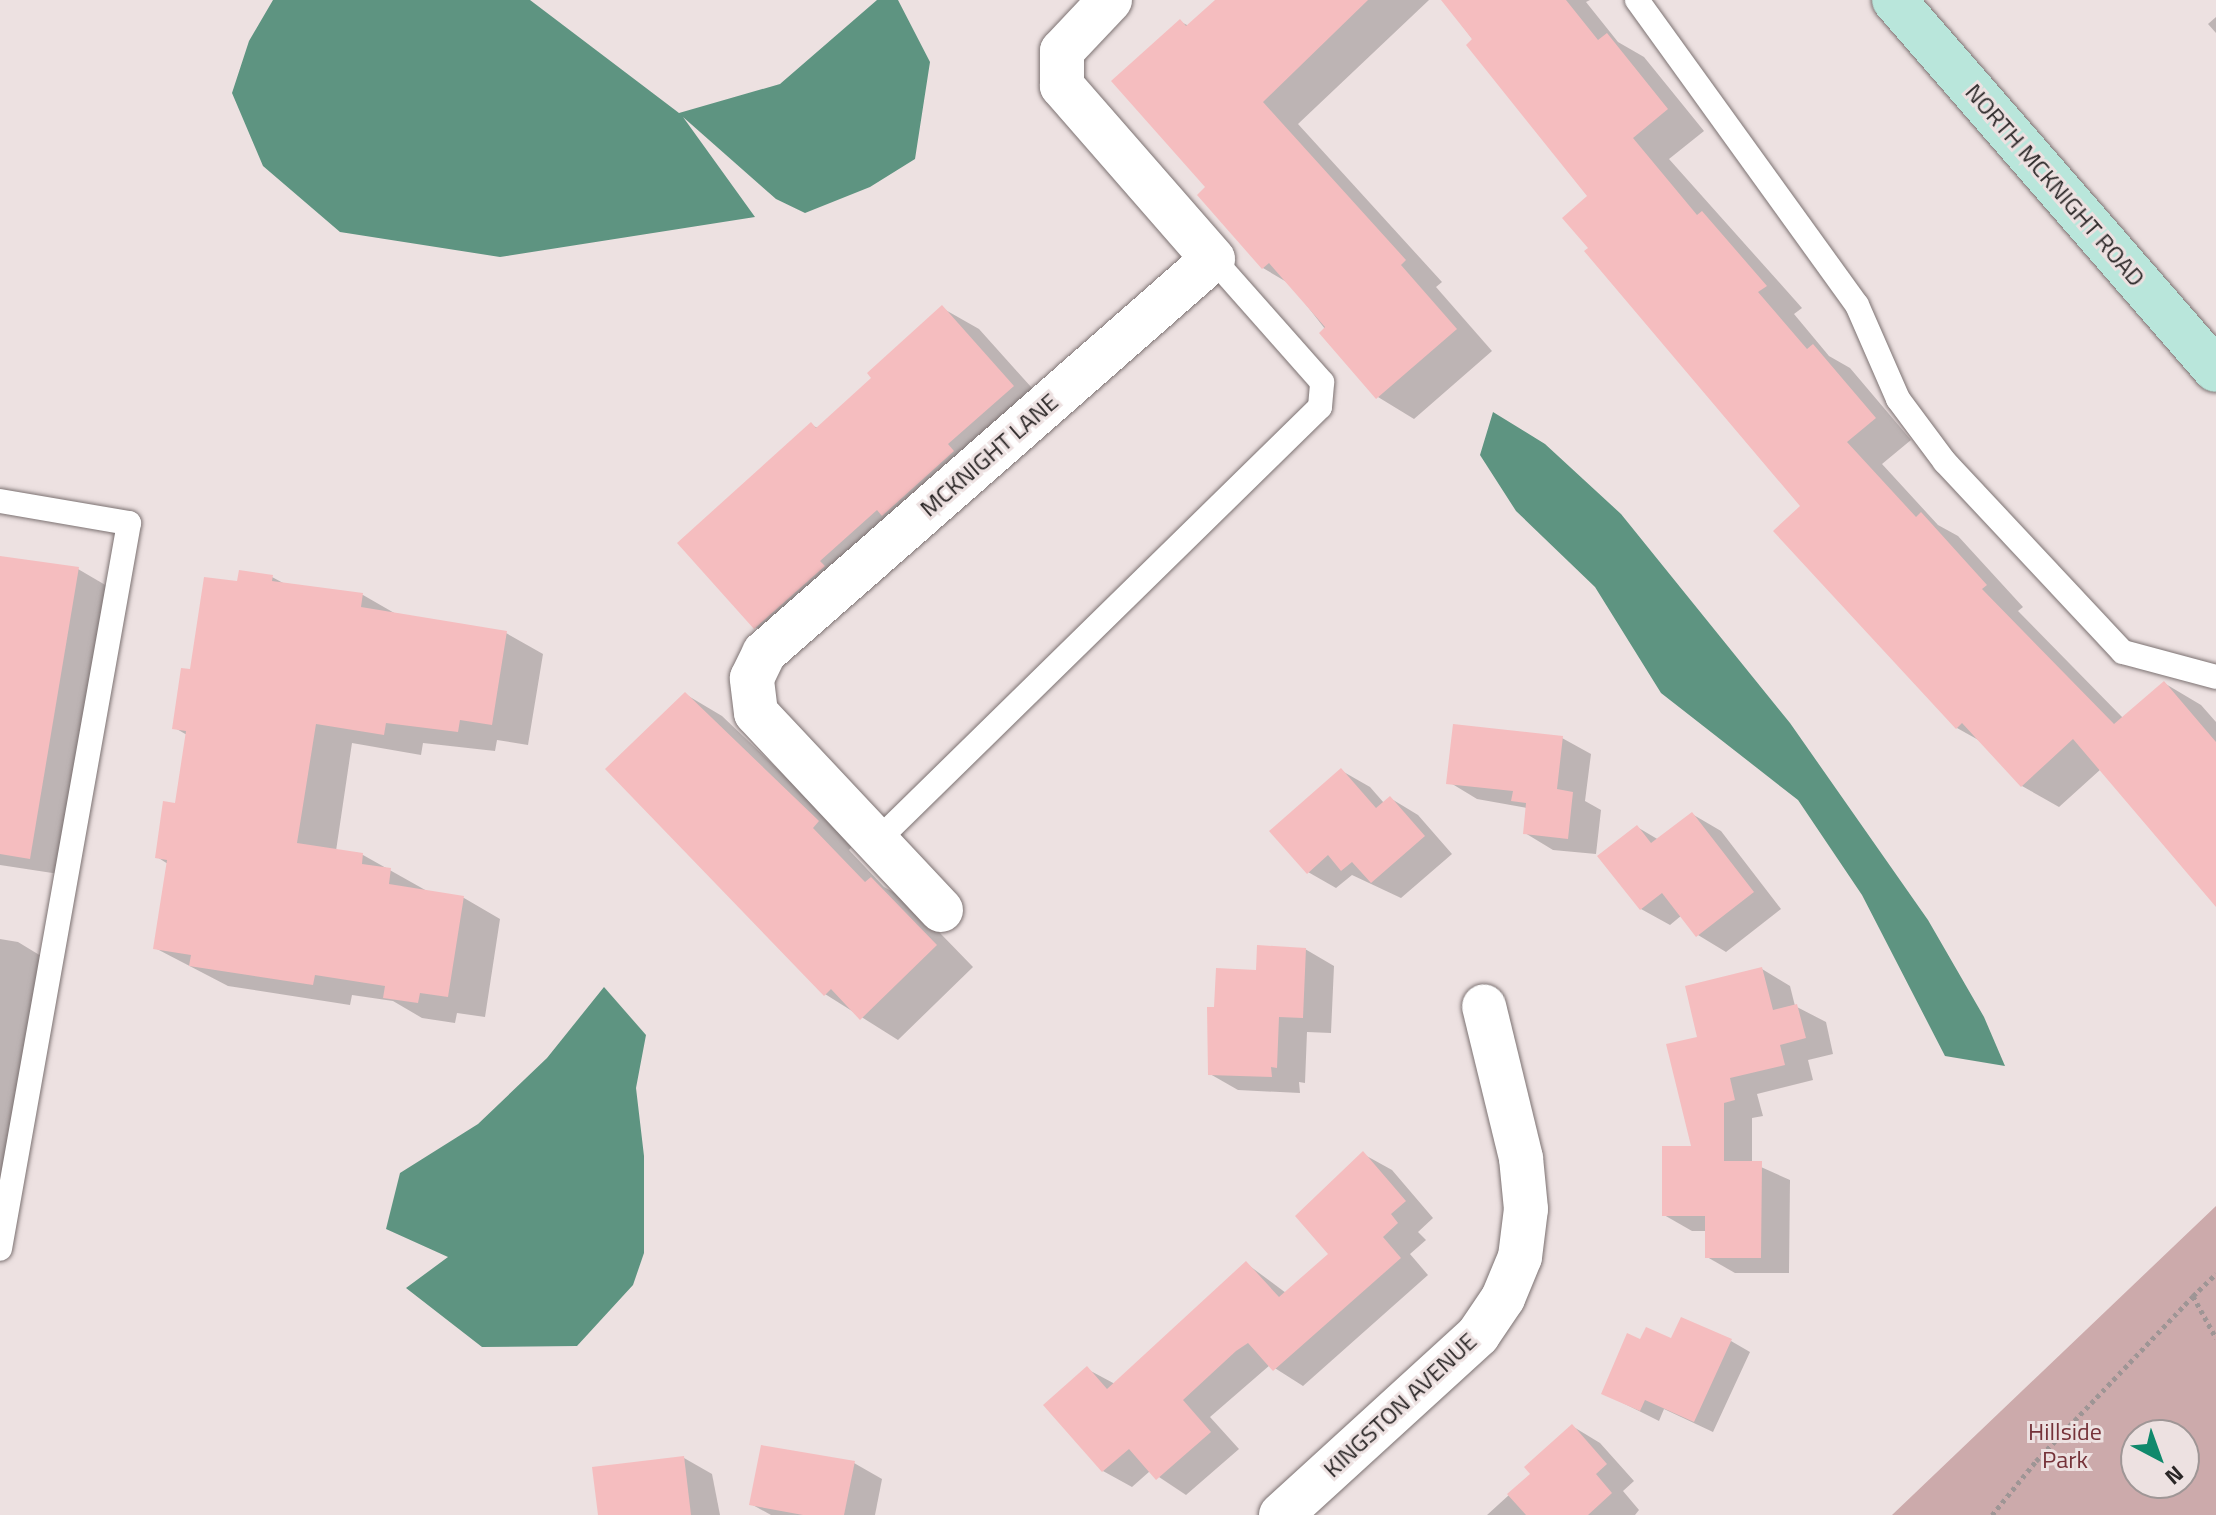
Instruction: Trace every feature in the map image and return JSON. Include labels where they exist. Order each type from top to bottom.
[{"type":"street","points":[[1110,0],[1062,51],[1062,86],[1213,259]]},
{"type":"street","name":"NORTH MCKNIGHT ROAD","points":[[1894,0],[2216,370]]},
{"type":"street","name":"MCKNIGHT LANE","points":[[941,910],[756,713],[752,678],[764,653],[1213,259]]},
{"type":"street","name":"KINGSTON AVENUE","points":[[1281,1515],[1478,1335],[1503,1298],[1520,1257],[1526,1209],[1521,1158],[1484,1006]]},
{"type":"lane","points":[[1637,0],[1857,305],[1898,399],[1945,462],[2123,652],[2216,677]]},
{"type":"lane","points":[[877,841],[1320,407],[1322,382],[1213,259]]},
{"type":"lane","points":[[0,501],[129,523],[0,1249]]},
{"type":"path","points":[[1992,1515],[2036,1461],[2216,1274]]},
{"type":"path","points":[[2193,1296],[2216,1338]]},
{"type":"green space","name":"Hillside Park","points":[[2216,1206],[2216,1515],[1892,1515]]},
{"type":"shaded area","points":[[273,0],[530,0],[679,113],[780,84],[877,0],[898,0],[930,62],[915,159],[870,187],[805,213],[776,199],[683,117],[755,217],[500,257],[340,232],[263,166],[232,93],[249,41]]},
{"type":"shaded area","points":[[1493,412],[1545,444],[1621,514],[1790,723],[1928,920],[1984,1017],[2005,1066],[1945,1056],[1862,895],[1798,800],[1661,693],[1595,587],[1516,511],[1480,455]]},
{"type":"shaded area","points":[[604,987],[646,1035],[636,1088],[644,1156],[644,1253],[633,1285],[577,1346],[482,1347],[406,1288],[448,1257],[386,1229],[400,1173],[478,1124],[547,1058]]},
{"type":"building","points":[[1215,0],[1368,0],[1263,102],[1406,260],[1401,265],[1457,329],[1376,399],[1319,333],[1325,327],[1269,263],[1262,269],[1197,195],[1205,187],[1111,81],[1180,19],[1186,26]]},
{"type":"building","points":[[1441,0],[1566,0],[1598,40],[1607,33],[1668,109],[1633,138],[1697,215],[1702,211],[1767,286],[1758,292],[1807,349],[1813,344],[1876,418],[1847,442],[1916,517],[1921,512],[1987,585],[1982,589],[2114,724],[2164,681],[2216,742],[2216,907],[2073,739],[2021,787],[1962,723],[1956,729],[1773,531],[1800,506],[1584,251],[1588,248],[1562,218],[1587,196],[1466,45],[1472,39]]},
{"type":"building","points":[[942,305],[1014,386],[948,444],[954,451],[882,516],[877,510],[820,561],[825,566],[754,629],[677,543],[811,422],[816,428],[871,378],[867,373]]},
{"type":"building","points":[[0,556],[79,567],[30,859],[0,854]]},
{"type":"building","points":[[239,570],[273,575],[272,581],[363,593],[361,607],[507,631],[492,725],[460,720],[458,732],[386,723],[384,735],[316,724],[297,843],[363,853],[362,864],[391,868],[389,884],[464,896],[448,997],[420,993],[418,1003],[383,998],[385,986],[315,975],[313,985],[189,966],[191,955],[153,949],[167,860],[155,858],[163,801],[175,803],[186,731],[172,729],[181,668],[190,669],[204,577],[237,581]]},
{"type":"building","points":[[685,692],[819,821],[813,828],[865,882],[871,877],[937,945],[860,1020],[831,989],[824,996],[605,769]]},
{"type":"building","points":[[1453,724],[1563,736],[1557,789],[1573,792],[1568,839],[1523,834],[1526,803],[1511,801],[1513,791],[1446,784]]},
{"type":"building","points":[[1341,768],[1376,808],[1390,796],[1425,836],[1371,883],[1352,862],[1341,871],[1328,855],[1307,874],[1269,831]]},
{"type":"building","points":[[1692,812],[1754,892],[1696,937],[1662,893],[1640,910],[1597,856],[1637,825],[1651,843]]},
{"type":"building","points":[[1257,945],[1306,948],[1303,1018],[1279,1017],[1277,1068],[1271,1067],[1272,1077],[1208,1075],[1207,1007],[1214,1007],[1216,968],[1256,970]]},
{"type":"building","points":[[1762,967],[1773,1010],[1797,1004],[1806,1038],[1780,1045],[1785,1065],[1730,1078],[1735,1100],[1724,1103],[1724,1161],[1762,1161],[1761,1258],[1705,1258],[1705,1216],[1662,1216],[1662,1146],[1691,1146],[1666,1044],[1697,1037],[1685,986]]},
{"type":"building","points":[[1363,1151],[1406,1201],[1391,1214],[1398,1223],[1383,1237],[1401,1258],[1273,1371],[1248,1343],[1236,1351],[1183,1400],[1211,1432],[1156,1480],[1129,1449],[1102,1472],[1043,1405],[1087,1366],[1107,1389],[1246,1261],[1279,1297],[1328,1254],[1295,1216]]},
{"type":"building","points":[[1681,1317],[1732,1339],[1694,1422],[1645,1400],[1640,1411],[1601,1394],[1627,1333],[1640,1339],[1646,1327],[1671,1338]]},
{"type":"building","points":[[1572,1424],[1607,1464],[1596,1474],[1612,1493],[1588,1515],[1526,1515],[1507,1494],[1530,1474],[1524,1467]]},
{"type":"building","points":[[761,1445],[855,1461],[844,1515],[803,1515],[749,1505]]},
{"type":"building","points":[[684,1456],[691,1515],[598,1515],[592,1467]]}]
